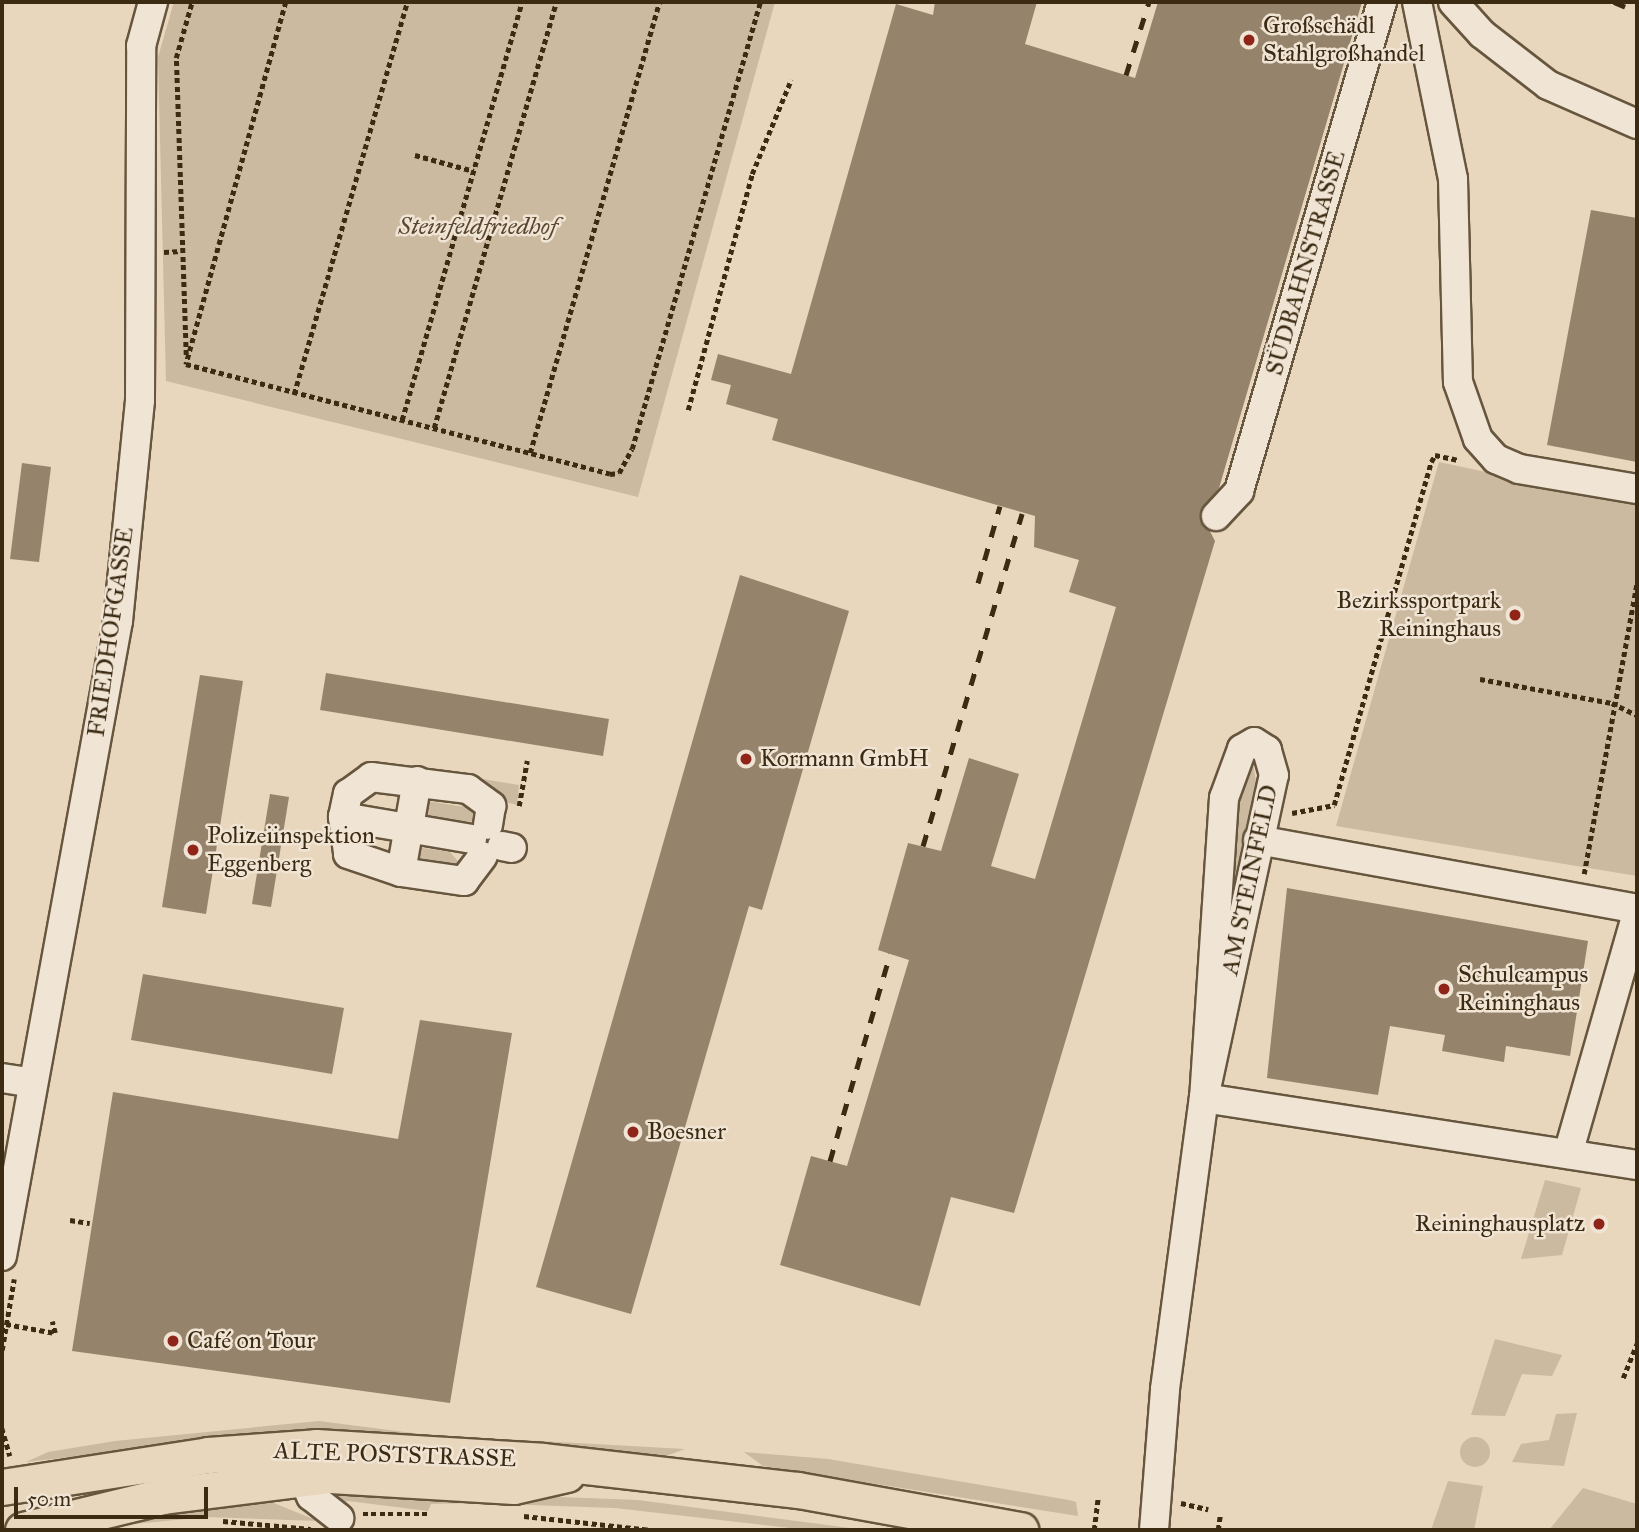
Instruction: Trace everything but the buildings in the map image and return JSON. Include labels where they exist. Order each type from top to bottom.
[{"type":"main road","name":"ALTE POSTSTRASSE","points":[[2,1487],[208,1455],[316,1447],[542,1461],[581,1471],[798,1490],[1020,1530]]},
{"type":"main road","name":"ALTE POSTSTRASSE","points":[[23,1530],[163,1496],[304,1481],[386,1475],[514,1486],[581,1471]]},
{"type":"street","name":"FRIEDHOFGASSE","points":[[2,1256],[118,621],[140,400],[141,46],[153,2]]},
{"type":"street","name":"SÜDBAHNSTRASSE","points":[[1216,516],[1239,491],[1382,2]]},
{"type":"street","points":[[1417,2],[1453,179],[1458,382],[1478,439],[1496,459],[1519,470],[1637,489]]},
{"type":"street","points":[[1453,2],[1482,34],[1548,85],[1637,124]]},
{"type":"street","name":"AM STEINFELD","points":[[1154,1530],[1165,1389],[1204,1098],[1224,798],[1242,749],[1254,742],[1273,762],[1265,841],[1204,1098]]},
{"type":"street","points":[[371,777],[417,781],[479,793],[491,806],[492,843],[464,881],[401,872],[348,854],[343,817],[358,782],[371,777]]},
{"type":"street","points":[[401,872],[417,781]]},
{"type":"street","points":[[343,817],[492,843]]},
{"type":"street","points":[[1265,841],[1637,912],[1568,1154]]},
{"type":"street","points":[[2,1078],[32,1083]]},
{"type":"street","points":[[1204,1098],[1637,1165]]},
{"type":"street","points":[[304,1481],[319,1505],[339,1518]]},
{"type":"path","points":[[187,361],[176,58],[192,2]]},
{"type":"path","points":[[187,361],[286,2]]},
{"type":"path","points":[[294,394],[407,2]]},
{"type":"path","points":[[402,420],[522,2]]},
{"type":"path","points":[[434,428],[556,2]]},
{"type":"path","points":[[530,453],[659,2]]},
{"type":"path","points":[[187,361],[294,394],[610,474],[625,465],[760,2]]},
{"type":"path","points":[[688,410],[752,174],[792,80]]},
{"type":"path","points":[[415,155],[474,171]]},
{"type":"path","name":"AM STEINFELD","points":[[1265,841],[1284,813],[1334,805],[1431,462],[1435,455],[1473,463]]},
{"type":"path","points":[[1580,899],[1612,703],[1637,583]]},
{"type":"path","points":[[1480,679],[1612,703],[1637,715]]},
{"type":"path","points":[[70,1220],[90,1223]]},
{"type":"path","points":[[6,1324],[55,1333],[52,1321]]},
{"type":"path","points":[[1623,1378],[1637,1343]]},
{"type":"path","points":[[2,1428],[11,1444]]},
{"type":"path","points":[[1094,1530],[1098,1497]]},
{"type":"path","points":[[211,1520],[290,1530],[339,1518],[433,1514]]},
{"type":"path","points":[[1218,1530],[1220,1514]]},
{"type":"path","points":[[511,1515],[651,1530]]},
{"type":"green space","name":"Steinfeldfriedhof","points":[[174,2],[775,2],[638,497],[166,381],[158,57]]},
{"type":"green space","name":"Bezirkssportpark Reininghaus","points":[[1439,462],[1637,504],[1637,876],[1336,826]]},
{"type":"green space","points":[[1252,760],[1257,786],[1234,922],[1224,925],[1241,769]]},
{"type":"green space","points":[[377,762],[519,785],[517,805],[373,768]]},
{"type":"green space","points":[[420,800],[478,809],[476,822],[417,818]]},
{"type":"green space","points":[[416,847],[450,852],[462,866],[411,867]]},
{"type":"green space","points":[[1545,1180],[1581,1188],[1562,1255],[1521,1259]]},
{"type":"green space","points":[[1495,1339],[1562,1355],[1552,1376],[1522,1374],[1505,1416],[1471,1415]]},
{"type":"green space","points":[[1577,1413],[1564,1466],[1512,1462],[1521,1444],[1549,1440],[1556,1414]]},
{"type":"green space","points":[[319,1421],[428,1435],[685,1449],[655,1460],[268,1435],[26,1462],[48,1452],[115,1441]]},
{"type":"green space","points":[[1475,1437],[1481,1438],[1489,1446],[1489,1458],[1481,1466],[1475,1467],[1469,1466],[1461,1458],[1460,1452],[1461,1446],[1469,1438]]},
{"type":"green space","points":[[744,1452],[828,1459],[1069,1500],[1076,1502],[1078,1516],[763,1466]]},
{"type":"green space","points":[[1448,1481],[1483,1486],[1474,1530],[1431,1530]]},
{"type":"green space","points":[[1583,1488],[1637,1504],[1637,1530],[1549,1530]]},
{"type":"green space","points":[[381,1490],[638,1500],[865,1530],[807,1530],[615,1508],[476,1503],[431,1504],[428,1511],[348,1501],[335,1506],[325,1494]]},
{"type":"green space","points":[[264,1499],[318,1521],[206,1517],[72,1530],[127,1515]]},
{"type":"railway","points":[[1126,75],[1149,2]]},
{"type":"railway","points":[[1614,2],[1637,12]]},
{"type":"railway","points":[[978,583],[1000,506]]},
{"type":"railway","points":[[923,846],[1022,513]]},
{"type":"railway","points":[[830,1161],[890,954]]},
{"type":"place","name":"Großschädl Stahlgroßhandel","points":[[1249,40]]},
{"type":"place","name":"Bezirkssportpark Reininghaus","points":[[1515,615]]},
{"type":"place","name":"Kormann GmbH","points":[[746,759]]},
{"type":"place","name":"Polizeiinspektion Eggenberg","points":[[193,850]]},
{"type":"place","name":"Schulcampus Reininghaus","points":[[1444,989]]},
{"type":"place","name":"Boesner","points":[[633,1132]]},
{"type":"place","name":"Reininghausplatz","points":[[1599,1224]]},
{"type":"place","name":"Café on Tour","points":[[173,1341]]}]
